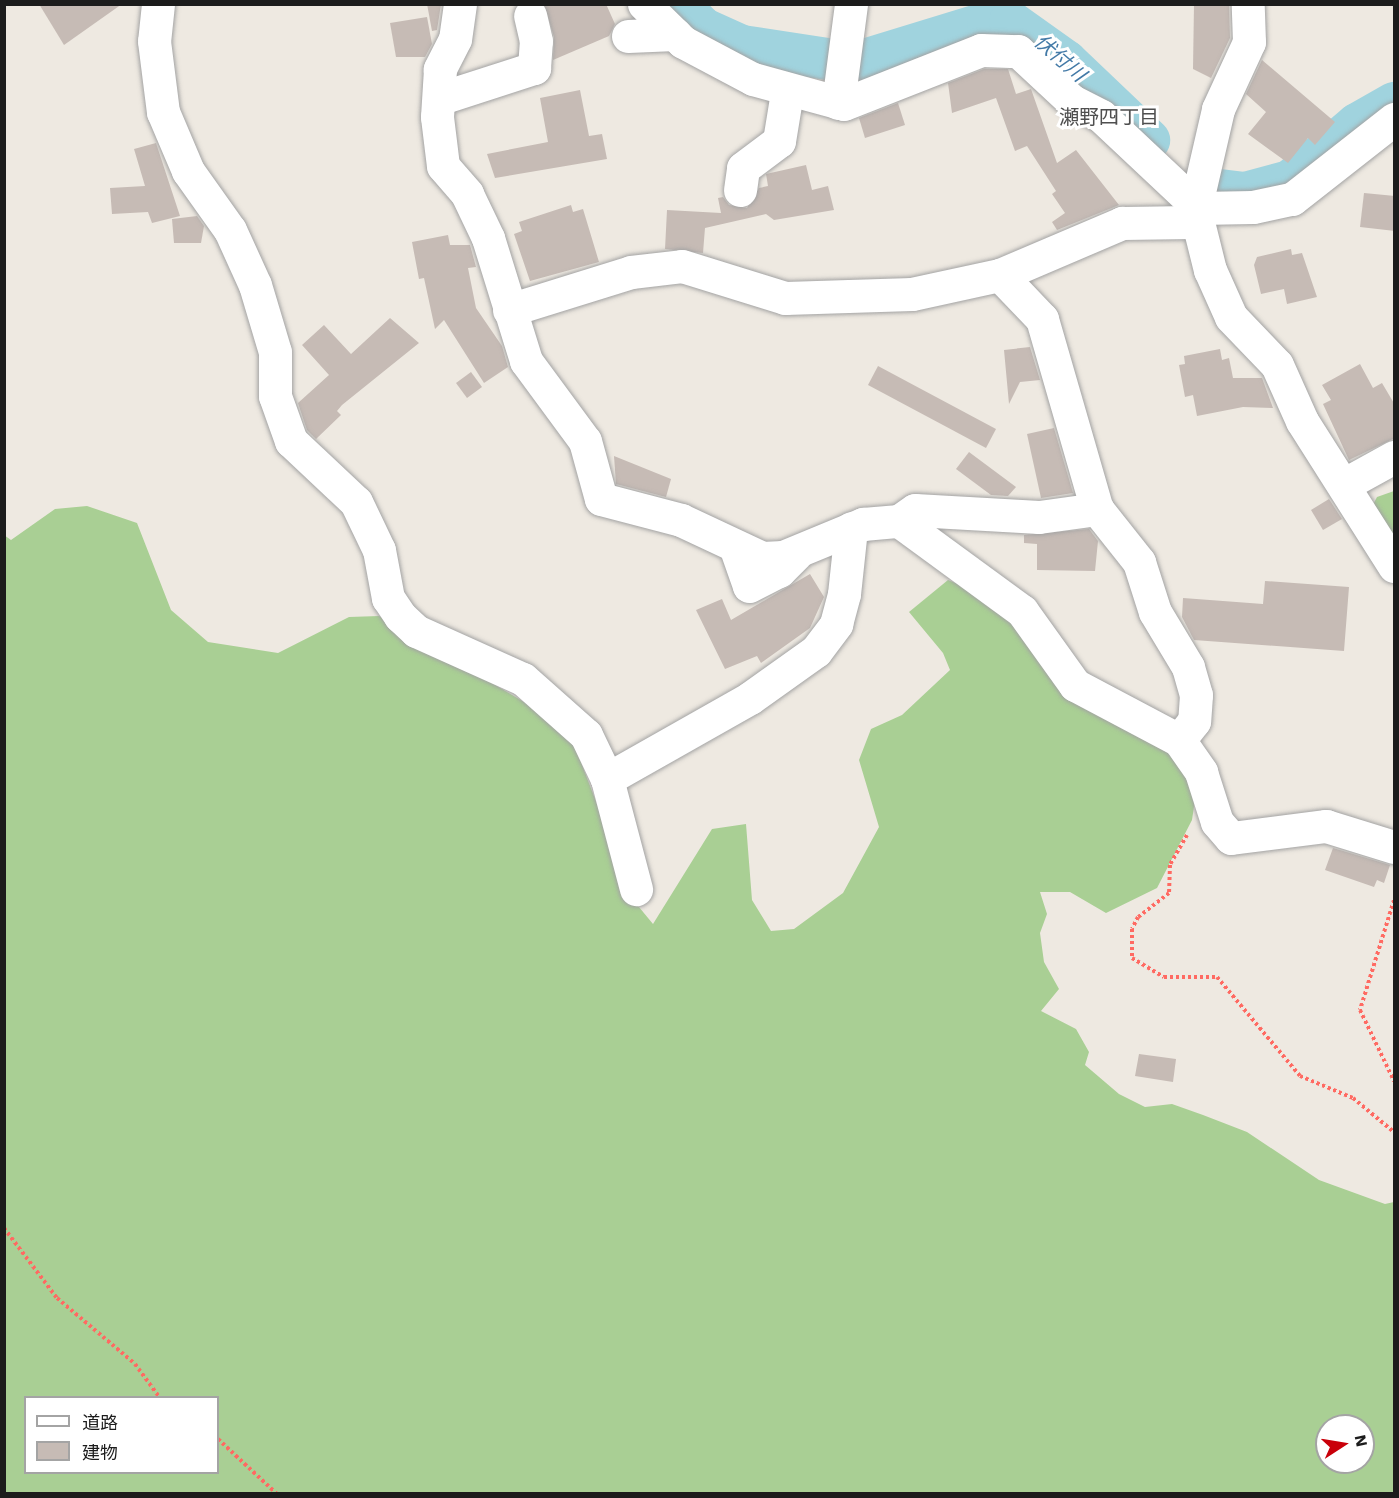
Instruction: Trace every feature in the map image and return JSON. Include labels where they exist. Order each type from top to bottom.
[{"type":"street","points":[[158,4],[154,41],[163,112],[188,171],[230,230],[255,285],[275,352],[275,396],[291,441],[356,502],[379,550],[388,598],[400,616],[416,631],[500,667],[548,697],[586,735],[607,779],[636,890]]},
{"type":"street","points":[[460,4],[455,39],[440,69],[441,98],[436,117],[443,166],[467,194],[488,238],[526,361],[585,441],[601,499],[681,520],[762,558],[798,551],[851,528],[899,521],[915,510],[934,509],[1039,517],[1097,509]]},
{"type":"street","points":[[644,4],[675,34],[723,64],[787,92],[842,76],[981,50],[1018,51],[1072,101],[1101,116],[1200,198],[1253,207],[1292,199],[1395,119]]},
{"type":"street","points":[[842,76],[851,4]]},
{"type":"street","points":[[1248,4],[1249,42],[1218,109],[1200,198],[1210,270],[1231,317],[1278,365],[1302,421],[1346,484],[1395,566]]},
{"type":"street","points":[[441,98],[534,68],[536,41],[530,16]]},
{"type":"street","points":[[628,36],[675,34]]},
{"type":"street","points":[[740,190],[743,168],[779,141],[787,92]]},
{"type":"street","points":[[509,310],[631,272],[682,266],[785,298],[912,294],[1000,275],[1122,223],[1145,219],[1182,224],[1200,198]]},
{"type":"street","points":[[1000,275],[1042,319],[1097,509],[1139,562],[1155,612],[1188,667],[1196,694],[1194,721],[1179,740]]},
{"type":"street","points":[[1346,484],[1395,457]]},
{"type":"street","points":[[899,521],[1022,611],[1075,685],[1179,740],[1201,772],[1218,822],[1230,838],[1326,826],[1395,847]]},
{"type":"street","points":[[607,779],[750,699],[816,651],[836,624],[844,594],[851,528]]},
{"type":"path","points":[[1187,836],[1170,865],[1169,893],[1138,917],[1132,929],[1132,958],[1164,977],[1217,977],[1300,1076],[1353,1098],[1395,1132]]},
{"type":"path","points":[[1395,900],[1360,1010],[1395,1081]]},
{"type":"path","points":[[4,1228],[57,1298],[135,1364],[159,1396]]},
{"type":"path","points":[[219,1440],[277,1494]]},
{"type":"green space","points":[[1394,491],[1394,559],[1365,520],[1377,497]]},
{"type":"green space","points":[[87,506],[137,523],[171,610],[208,642],[278,653],[349,617],[379,616],[539,711],[574,744],[634,901],[653,924],[712,829],[746,824],[752,900],[771,931],[794,929],[843,893],[879,827],[859,760],[871,729],[902,715],[950,670],[943,653],[909,612],[948,580],[970,589],[1169,750],[1188,772],[1195,800],[1192,820],[1157,888],[1106,913],[1070,892],[1040,892],[1047,914],[1040,933],[1044,962],[1059,989],[1041,1011],[1076,1029],[1089,1052],[1085,1065],[1119,1094],[1145,1107],[1172,1104],[1247,1132],[1319,1180],[1385,1204],[1394,1202],[1394,1493],[5,1493],[4,535],[11,540],[55,509]]},
{"type":"building","points":[[39,4],[122,4],[64,45]]},
{"type":"building","points":[[427,4],[441,4],[437,30],[432,31]]},
{"type":"building","points":[[544,4],[606,4],[615,24],[609,36],[553,60],[554,37]]},
{"type":"building","points":[[1194,4],[1229,4],[1230,38],[1211,78],[1193,69]]},
{"type":"building","points":[[427,17],[432,44],[425,57],[396,57],[390,23]]},
{"type":"building","points":[[1262,60],[1335,122],[1315,145],[1308,138],[1288,163],[1248,134],[1266,112],[1246,94]]},
{"type":"building","points":[[984,69],[1008,69],[1016,94],[1031,89],[1057,163],[1076,150],[1119,205],[1057,230],[1052,222],[1065,213],[1052,194],[1056,191],[1027,146],[1015,151],[996,98],[952,113],[948,83]]},
{"type":"building","points":[[580,90],[589,136],[602,134],[607,159],[495,178],[487,154],[548,142],[540,98]]},
{"type":"building","points":[[898,103],[905,125],[865,138],[859,118]]},
{"type":"building","points":[[156,143],[180,216],[152,223],[148,212],[112,214],[110,188],[145,186],[134,149]]},
{"type":"building","points":[[806,165],[812,190],[828,186],[834,210],[774,220],[766,214],[705,228],[703,253],[665,249],[667,210],[721,213],[718,198],[723,197],[729,205],[747,208],[759,188],[768,186],[766,174]]},
{"type":"building","points":[[1364,193],[1395,196],[1395,231],[1360,227]]},
{"type":"building","points":[[571,205],[573,212],[583,209],[599,262],[530,281],[514,234],[522,231],[519,222]]},
{"type":"building","points":[[197,216],[204,226],[201,243],[174,243],[172,219]]},
{"type":"building","points":[[448,235],[450,245],[470,245],[476,267],[468,268],[476,308],[502,346],[508,367],[484,383],[444,320],[435,329],[424,278],[419,279],[412,242]]},
{"type":"building","points":[[1291,249],[1292,255],[1302,253],[1317,297],[1287,304],[1284,289],[1261,294],[1254,265],[1257,257]]},
{"type":"building","points":[[390,318],[419,343],[342,405],[337,411],[341,415],[316,439],[307,430],[298,403],[329,375],[302,345],[324,325],[351,354]]},
{"type":"building","points":[[1030,347],[1040,380],[1020,382],[1009,404],[1004,350]]},
{"type":"building","points":[[1220,349],[1222,360],[1229,358],[1233,378],[1262,378],[1273,408],[1243,407],[1197,416],[1193,395],[1185,397],[1179,365],[1185,364],[1184,356]]},
{"type":"building","points":[[1360,364],[1373,388],[1382,383],[1395,405],[1395,438],[1349,460],[1323,404],[1331,400],[1322,385]]},
{"type":"building","points":[[878,366],[996,429],[986,448],[868,385]]},
{"type":"building","points":[[471,372],[482,387],[467,398],[456,383]]},
{"type":"building","points":[[1054,428],[1073,493],[1041,498],[1027,434]]},
{"type":"building","points":[[969,452],[1016,487],[1008,496],[991,495],[956,469]]},
{"type":"building","points":[[614,456],[671,479],[666,497],[616,484]]},
{"type":"building","points":[[1329,499],[1342,519],[1323,530],[1311,510]]},
{"type":"building","points":[[1089,529],[1098,541],[1095,571],[1037,570],[1037,544],[1024,543],[1024,535]]},
{"type":"building","points":[[810,574],[824,597],[810,628],[761,663],[757,656],[725,669],[696,610],[722,599],[731,620]]},
{"type":"building","points":[[1265,581],[1349,587],[1344,651],[1194,640],[1182,617],[1183,598],[1263,604]]},
{"type":"building","points":[[1333,848],[1390,865],[1384,883],[1377,880],[1374,887],[1325,870]]},
{"type":"building","points":[[1139,1054],[1176,1059],[1173,1082],[1135,1076]]},
{"type":"waterway","name":"伏付川","points":[[678,4],[704,29],[742,46],[854,63],[988,22],[1010,21],[1066,61],[1149,140]]},
{"type":"waterway","name":"伏付川","points":[[1204,188],[1245,193],[1290,181],[1357,124],[1394,103]]},
{"type":"district","name":"瀬野四丁目","points":[[1109,117]]}]
